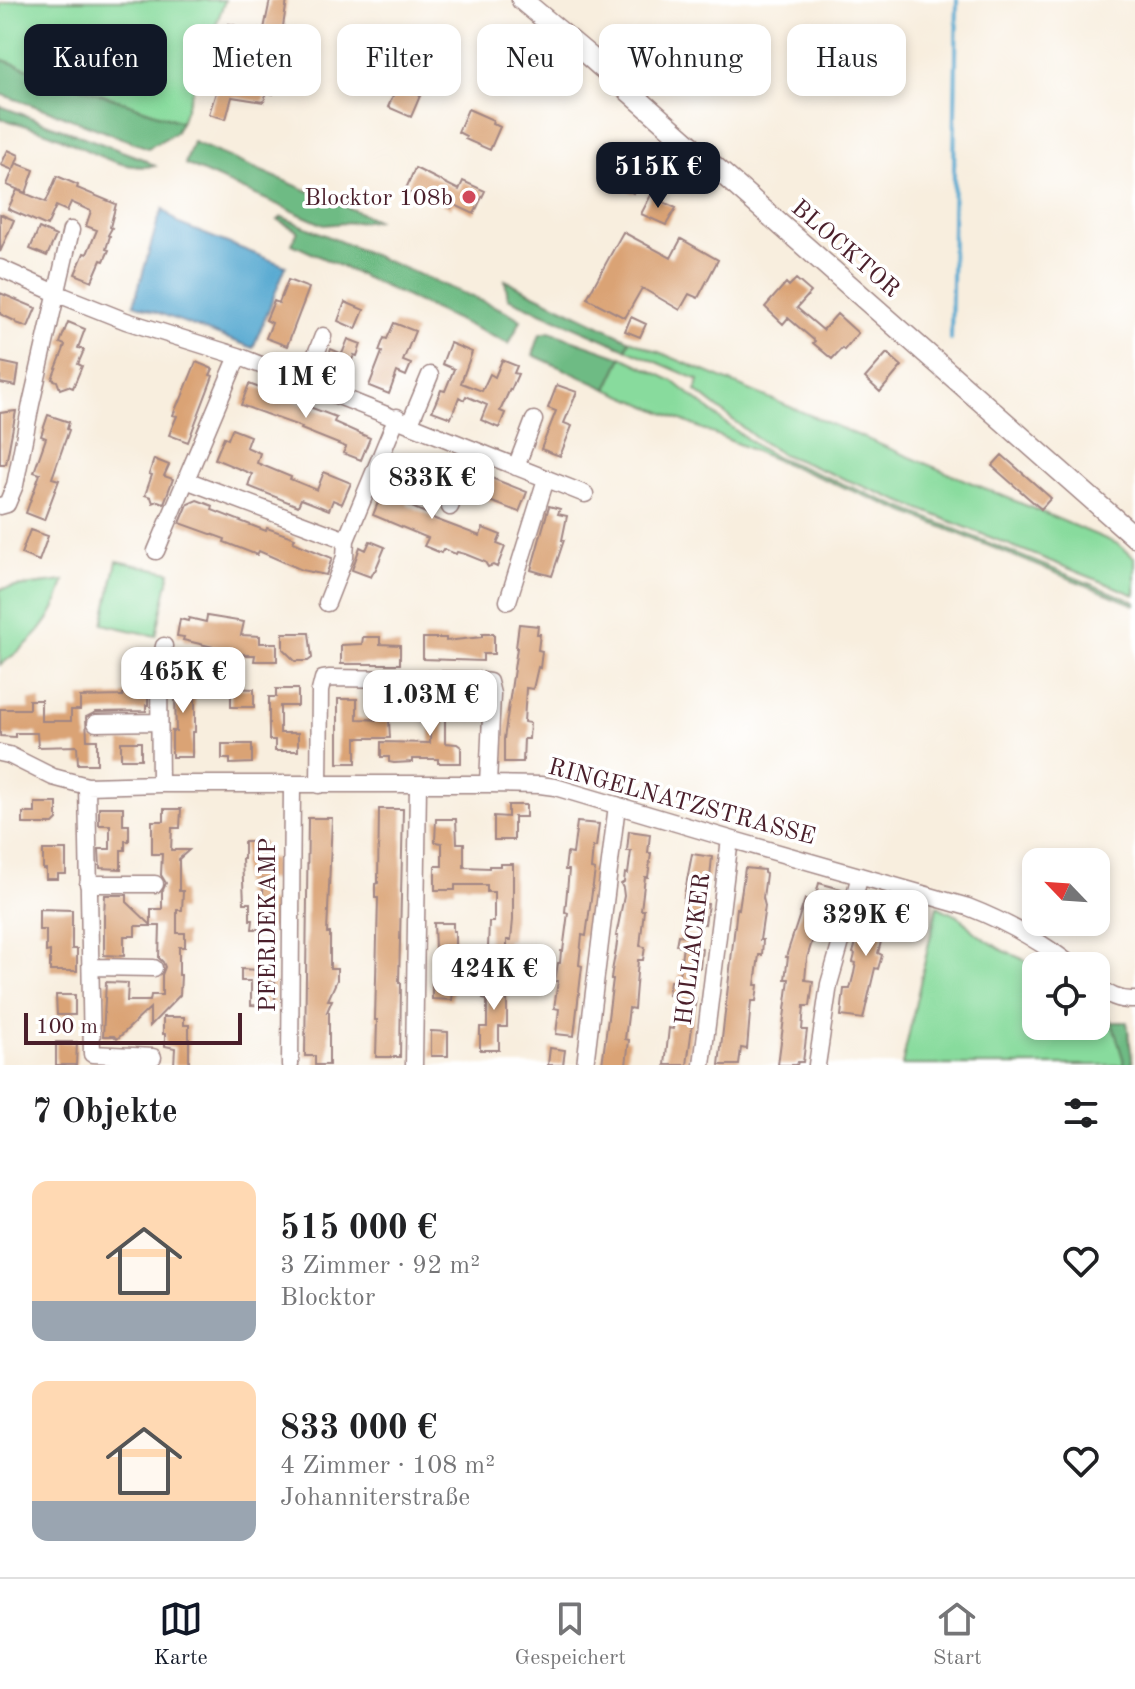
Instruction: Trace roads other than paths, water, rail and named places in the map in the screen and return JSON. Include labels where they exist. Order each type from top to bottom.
[{"type":"main road","name":"BLOCKTOR","points":[[522,0],[1135,537]]},
{"type":"street","points":[[0,506],[7,504],[15,485],[71,230]]},
{"type":"street","points":[[0,268],[126,321],[238,356],[585,494]]},
{"type":"street","points":[[305,382],[323,336]]},
{"type":"street","points":[[156,551],[238,356]]},
{"type":"street","points":[[327,603],[345,557],[346,540],[403,420],[430,375]]},
{"type":"street","points":[[516,467],[534,420]]},
{"type":"street","points":[[450,507],[472,449]]},
{"type":"street","points":[[508,601],[546,479]]},
{"type":"street","points":[[186,480],[346,540]]},
{"type":"street","points":[[160,784],[159,674],[164,646]]},
{"type":"street","points":[[319,785],[320,691],[323,679],[330,678],[489,682],[492,694],[488,784]]},
{"type":"street","points":[[96,723],[159,722]]},
{"type":"street","name":"RINGELNATZSTRASSE","points":[[0,753],[53,777],[87,786],[488,784],[555,787],[968,907],[994,916],[1053,952]]},
{"type":"street","name":"PFERDEKAMP","points":[[290,1065],[292,785]]},
{"type":"street","points":[[414,1065],[418,785]]},
{"type":"street","points":[[87,786],[92,1054],[153,1057]]},
{"type":"street","points":[[585,1065],[617,805]]},
{"type":"street","name":"HOLLACKER","points":[[702,1065],[730,839]]},
{"type":"street","points":[[817,1065],[829,984],[860,876]]},
{"type":"street","points":[[88,884],[155,884]]},
{"type":"street","points":[[91,967],[154,968]]},
{"type":"street","points":[[1110,993],[1135,1000]]},
{"type":"water","points":[[163,209],[179,224],[286,266],[253,348],[134,304]]},
{"type":"waterway","points":[[951,339],[957,0]]},
{"type":"place","name":"Blocktor 108b","points":[[469,197]]}]
